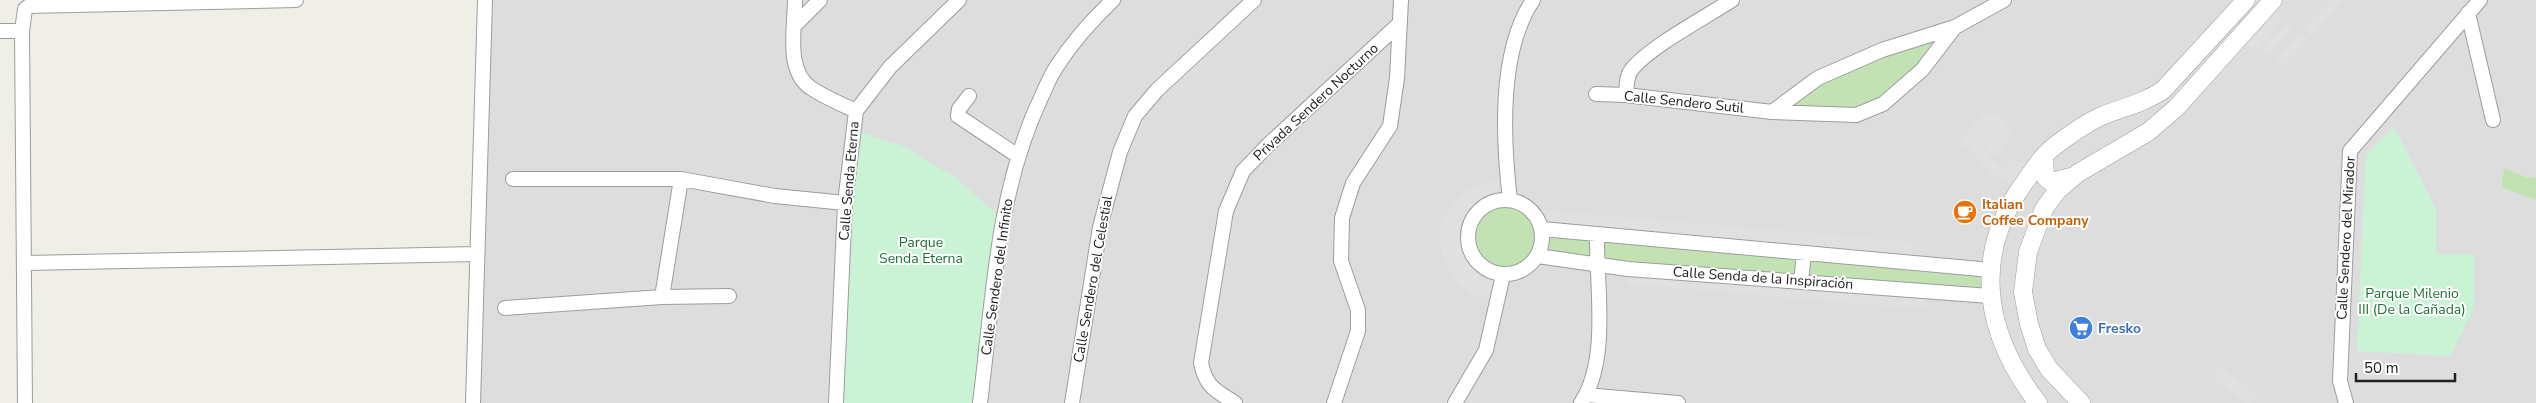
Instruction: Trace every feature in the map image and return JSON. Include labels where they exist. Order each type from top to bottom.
[{"type":"street","points":[[25,403],[22,31],[25,9],[29,6],[296,0]]},
{"type":"street","points":[[473,403],[485,0]]},
{"type":"street","points":[[795,0],[794,62],[799,77],[810,88],[856,111]]},
{"type":"street","points":[[795,25],[820,0]]},
{"type":"street","name":"Calle Senda Eterna","points":[[836,403],[845,204],[856,111],[890,67],[959,0]]},
{"type":"street","name":"Calle Sendero del Infinito","points":[[980,403],[1003,220],[1018,156],[1033,115],[1056,67],[1090,22],[1113,0]]},
{"type":"street","name":"Calle Sendero del Celestial","points":[[1072,403],[1100,227],[1120,152],[1135,116],[1157,90],[1254,0]]},
{"type":"street","points":[[1334,403],[1358,331],[1359,320],[1358,310],[1341,261],[1342,218],[1353,183],[1390,126],[1397,78],[1398,25],[1401,0]]},
{"type":"street","points":[[1510,200],[1506,90],[1514,38],[1520,22],[1533,0]]},
{"type":"street","points":[[1626,95],[1627,81],[1631,69],[1656,50],[1732,0]]},
{"type":"street","name":"Calle Sendero Sutil","points":[[1772,112],[1818,78],[1882,50],[1955,27],[2004,0]]},
{"type":"street","points":[[2038,403],[2025,388],[2006,353],[1996,328],[1990,296],[1995,240],[2016,196],[2044,156],[2054,146],[2103,116],[2152,98],[2164,90],[2246,0]]},
{"type":"street","points":[[2006,353],[2021,364],[2031,367],[2036,362],[2023,292],[2028,252],[2044,210],[2058,190],[2076,176],[2148,132],[2176,108],[2273,0]]},
{"type":"street","name":"Calle Sendero del Mirador","points":[[2346,403],[2340,381],[2350,150],[2480,0]]},
{"type":"street","points":[[2468,13],[2493,120]]},
{"type":"street","name":"Privada Sendero Nocturno","points":[[1234,403],[1210,388],[1204,377],[1201,363],[1226,211],[1243,171],[1268,145],[1398,25]]},
{"type":"street","name":"Calle Sendero Sutil","points":[[1596,94],[1626,95],[1772,112],[1856,115],[1883,104],[1922,70],[1955,27]]},
{"type":"street","points":[[0,31],[22,31]]},
{"type":"street","points":[[969,96],[959,109],[958,116],[1018,156]]},
{"type":"street","points":[[2044,156],[2045,177],[2051,182],[2076,176]]},
{"type":"street","points":[[513,179],[681,179],[775,196],[845,204]]},
{"type":"street","points":[[662,297],[681,179]]},
{"type":"street","points":[[2016,196],[2028,187],[2037,185],[2044,190],[2044,210]]},
{"type":"street","points":[[1510,200],[1530,209],[1542,229],[1541,247],[1538,256],[1521,271],[1503,275],[1486,270],[1476,262],[1469,251],[1467,238],[1469,225],[1475,214],[1491,203],[1510,200]]},
{"type":"street","name":"Calle Senda de la Inspiración","points":[[1542,229],[1991,270]]},
{"type":"street","points":[[1597,234],[1596,265],[1600,322],[1596,358],[1584,399],[1678,403]]},
{"type":"street","points":[[1801,281],[1804,253]]},
{"type":"street","points":[[25,263],[477,254]]},
{"type":"street","name":"Calle Senda de la Inspiración","points":[[1538,256],[1596,265],[1990,296]]},
{"type":"street","points":[[1454,403],[1486,350],[1503,275]]},
{"type":"street","points":[[505,308],[662,297],[729,296]]},
{"type":"street","points":[[2033,338],[2045,362],[2064,386],[2081,403]]},
{"type":"street","points":[[2038,403],[2034,384],[2038,378],[2045,377],[2064,386]]},
{"type":"shaded area","points":[[485,0],[2536,0],[2536,403],[481,403]]},
{"type":"shaded area","points":[[2331,0],[2344,0],[2311,36],[2304,30]]},
{"type":"shaded area","points":[[2274,12],[2283,20],[2256,51],[2247,44]]},
{"type":"shaded area","points":[[2287,23],[2293,28],[2267,56],[2261,50]]},
{"type":"shaded area","points":[[2301,33],[2307,39],[2283,65],[2276,59]]},
{"type":"shaded area","points":[[1984,110],[1990,116],[1997,113],[2014,132],[1995,157],[1982,143],[1980,145],[2003,170],[2012,157],[2026,167],[2012,186],[1998,176],[2001,172],[1993,179],[1967,145],[1964,147],[1960,143]]},
{"type":"shaded area","points":[[1487,182],[1508,182],[1510,200],[1497,201],[1485,205],[1475,214],[1469,225],[1467,238],[1469,251],[1476,262],[1486,270],[1503,275],[1496,301],[1470,293],[1454,280],[1444,262],[1439,242],[1442,222],[1452,203],[1468,190]]},
{"type":"shaded area","points":[[1530,209],[1913,242],[1911,262],[1542,229]]},
{"type":"shaded area","points":[[1628,269],[1929,291],[1927,309],[1627,284]]},
{"type":"shaded area","points":[[2221,367],[2257,395],[2251,403],[2245,403],[2212,377]]},
{"type":"green space","points":[[1955,27],[1922,70],[1856,115],[1772,112],[1818,78]]},
{"type":"green space","name":"Parque Milenio III (De la Cañada)","points":[[2394,127],[2436,209],[2436,254],[2474,254],[2474,308],[2450,356],[2357,351],[2366,155]]},
{"type":"green space","name":"Parque Senda Eterna","points":[[853,130],[903,146],[956,178],[1003,220],[980,403],[836,403]]},
{"type":"green space","points":[[2504,168],[2528,178],[2536,177],[2536,200],[2501,187]]},
{"type":"green space","points":[[1510,200],[1530,209],[1537,217],[1991,270],[1990,296],[1538,256],[1518,273],[1499,275],[1483,268],[1472,254],[1468,236],[1471,219],[1485,206]]},
{"type":"place","name":"Italian Coffee Company","points":[[1965,212]]},
{"type":"place","name":"Fresko","points":[[2081,328]]}]
